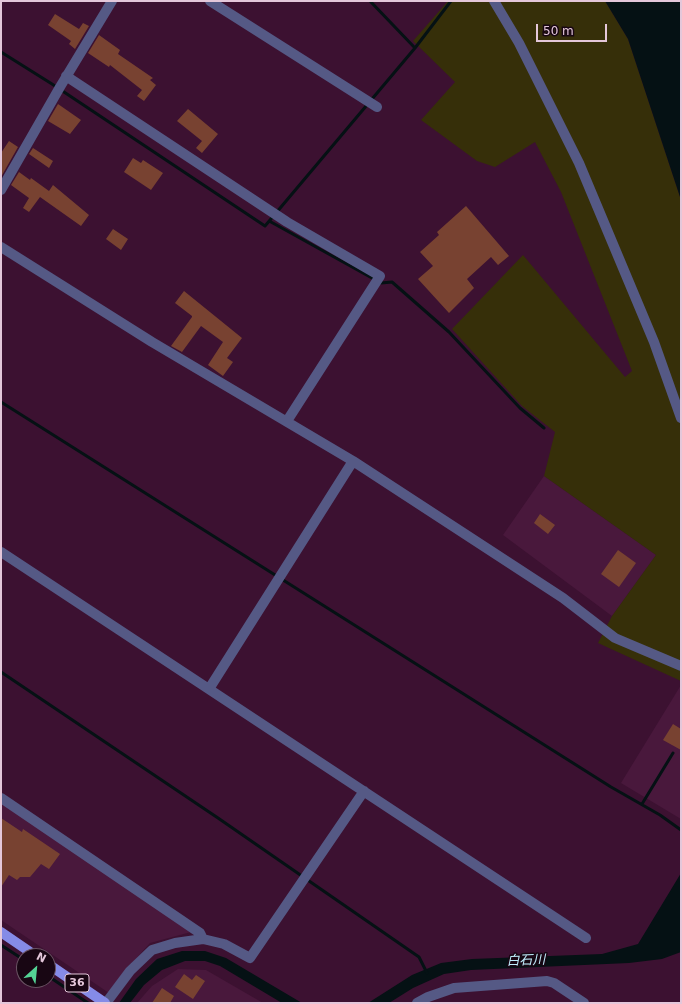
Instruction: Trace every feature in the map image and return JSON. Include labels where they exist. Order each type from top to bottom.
[{"type":"main road","points":[[1,932],[24,948]]},
{"type":"main road","name":"36","points":[[56,969],[105,1003]]},
{"type":"street","points":[[1,190],[66,76],[112,1]]},
{"type":"street","points":[[210,1],[377,107]]},
{"type":"street","points":[[494,1],[530,64],[579,163],[654,342],[681,418]]},
{"type":"street","points":[[66,76],[282,219],[380,276],[287,422]]},
{"type":"street","points":[[1,247],[152,342],[353,461],[563,598],[615,638],[681,666]]},
{"type":"street","points":[[209,689],[353,461]]},
{"type":"street","points":[[1,552],[586,938]]},
{"type":"street","points":[[105,1003],[130,971],[152,950],[175,943],[203,939],[224,944],[250,958],[364,792]]},
{"type":"street","points":[[1,798],[200,933],[203,939]]},
{"type":"street","points":[[417,1003],[428,997],[454,988],[547,981],[554,983],[584,1003]]},
{"type":"shaded area","points":[[448,1],[605,1],[628,39],[681,200],[681,681],[598,643],[612,616],[656,555],[544,476],[555,432],[522,406],[452,329],[523,255],[625,377],[632,371],[561,192],[535,142],[495,167],[477,161],[421,120],[455,82],[413,41]]},
{"type":"shaded area","points":[[544,476],[656,555],[612,616],[503,535]]},
{"type":"shaded area","points":[[681,685],[681,819],[621,783]]},
{"type":"shaded area","points":[[1,802],[191,932],[150,943],[126,970],[109,993],[56,957],[56,948],[42,948],[1,920]]},
{"type":"shaded area","points":[[178,969],[206,970],[263,1003],[137,1003],[152,986]]},
{"type":"water","points":[[605,1],[681,1],[681,200],[628,39]]},
{"type":"water","name":"白石川","points":[[681,873],[681,952],[662,959],[629,963],[471,970],[444,974],[413,988],[389,1003],[368,1003],[412,975],[441,963],[472,959],[602,954],[638,944]]},
{"type":"water","points":[[182,951],[205,951],[226,958],[302,1003],[282,1003],[220,966],[205,961],[185,961],[162,970],[144,985],[130,1003],[119,1003],[136,979],[157,959]]},
{"type":"building","points":[[55,14],[79,29],[83,23],[89,26],[75,49],[69,44],[71,41],[48,25]]},
{"type":"building","points":[[99,35],[120,50],[118,54],[153,78],[150,80],[156,85],[144,101],[137,96],[142,90],[110,65],[109,67],[88,53]]},
{"type":"building","points":[[58,104],[81,120],[70,134],[48,121]]},
{"type":"building","points":[[188,109],[218,134],[202,153],[196,148],[202,141],[177,121]]},
{"type":"building","points":[[9,141],[18,147],[1,177],[1,153]]},
{"type":"building","points":[[33,148],[53,161],[49,168],[29,154]]},
{"type":"building","points":[[133,158],[141,163],[143,160],[163,173],[151,190],[124,172]]},
{"type":"building","points":[[19,172],[30,180],[31,178],[49,191],[53,185],[89,215],[81,226],[40,197],[29,212],[23,208],[29,198],[11,185]]},
{"type":"building","points":[[466,206],[509,256],[498,265],[491,257],[467,279],[474,288],[449,313],[418,279],[433,266],[420,252],[439,235],[437,232]]},
{"type":"building","points":[[113,229],[128,239],[121,250],[106,239]]},
{"type":"building","points":[[184,291],[242,338],[227,358],[233,362],[223,376],[208,365],[223,342],[201,326],[182,352],[171,346],[192,317],[175,303]]},
{"type":"building","points":[[540,514],[555,525],[548,534],[534,523]]},
{"type":"building","points":[[618,550],[636,563],[619,587],[601,574]]},
{"type":"building","points":[[673,724],[681,729],[681,750],[663,740]]},
{"type":"building","points":[[1,818],[22,832],[23,829],[60,854],[49,869],[41,864],[30,877],[20,877],[17,880],[9,875],[1,887]]},
{"type":"building","points":[[184,974],[192,980],[196,975],[205,981],[193,999],[175,987]]},
{"type":"building","points":[[162,988],[174,996],[170,1003],[152,1003]]},
{"type":"waterway","points":[[370,1],[415,48]]},
{"type":"waterway","points":[[1,52],[52,84],[265,226],[415,48],[451,1]]},
{"type":"waterway","points":[[271,222],[381,283],[392,282],[449,332],[520,408],[544,428]]},
{"type":"waterway","points":[[1,402],[611,787],[660,815],[681,830]]},
{"type":"waterway","points":[[1,672],[218,818],[419,957],[427,973]]},
{"type":"waterway","points":[[642,804],[673,753]]},
{"type":"waterway","points":[[1,945],[16,955]]},
{"type":"waterway","points":[[56,981],[88,1003]]}]
